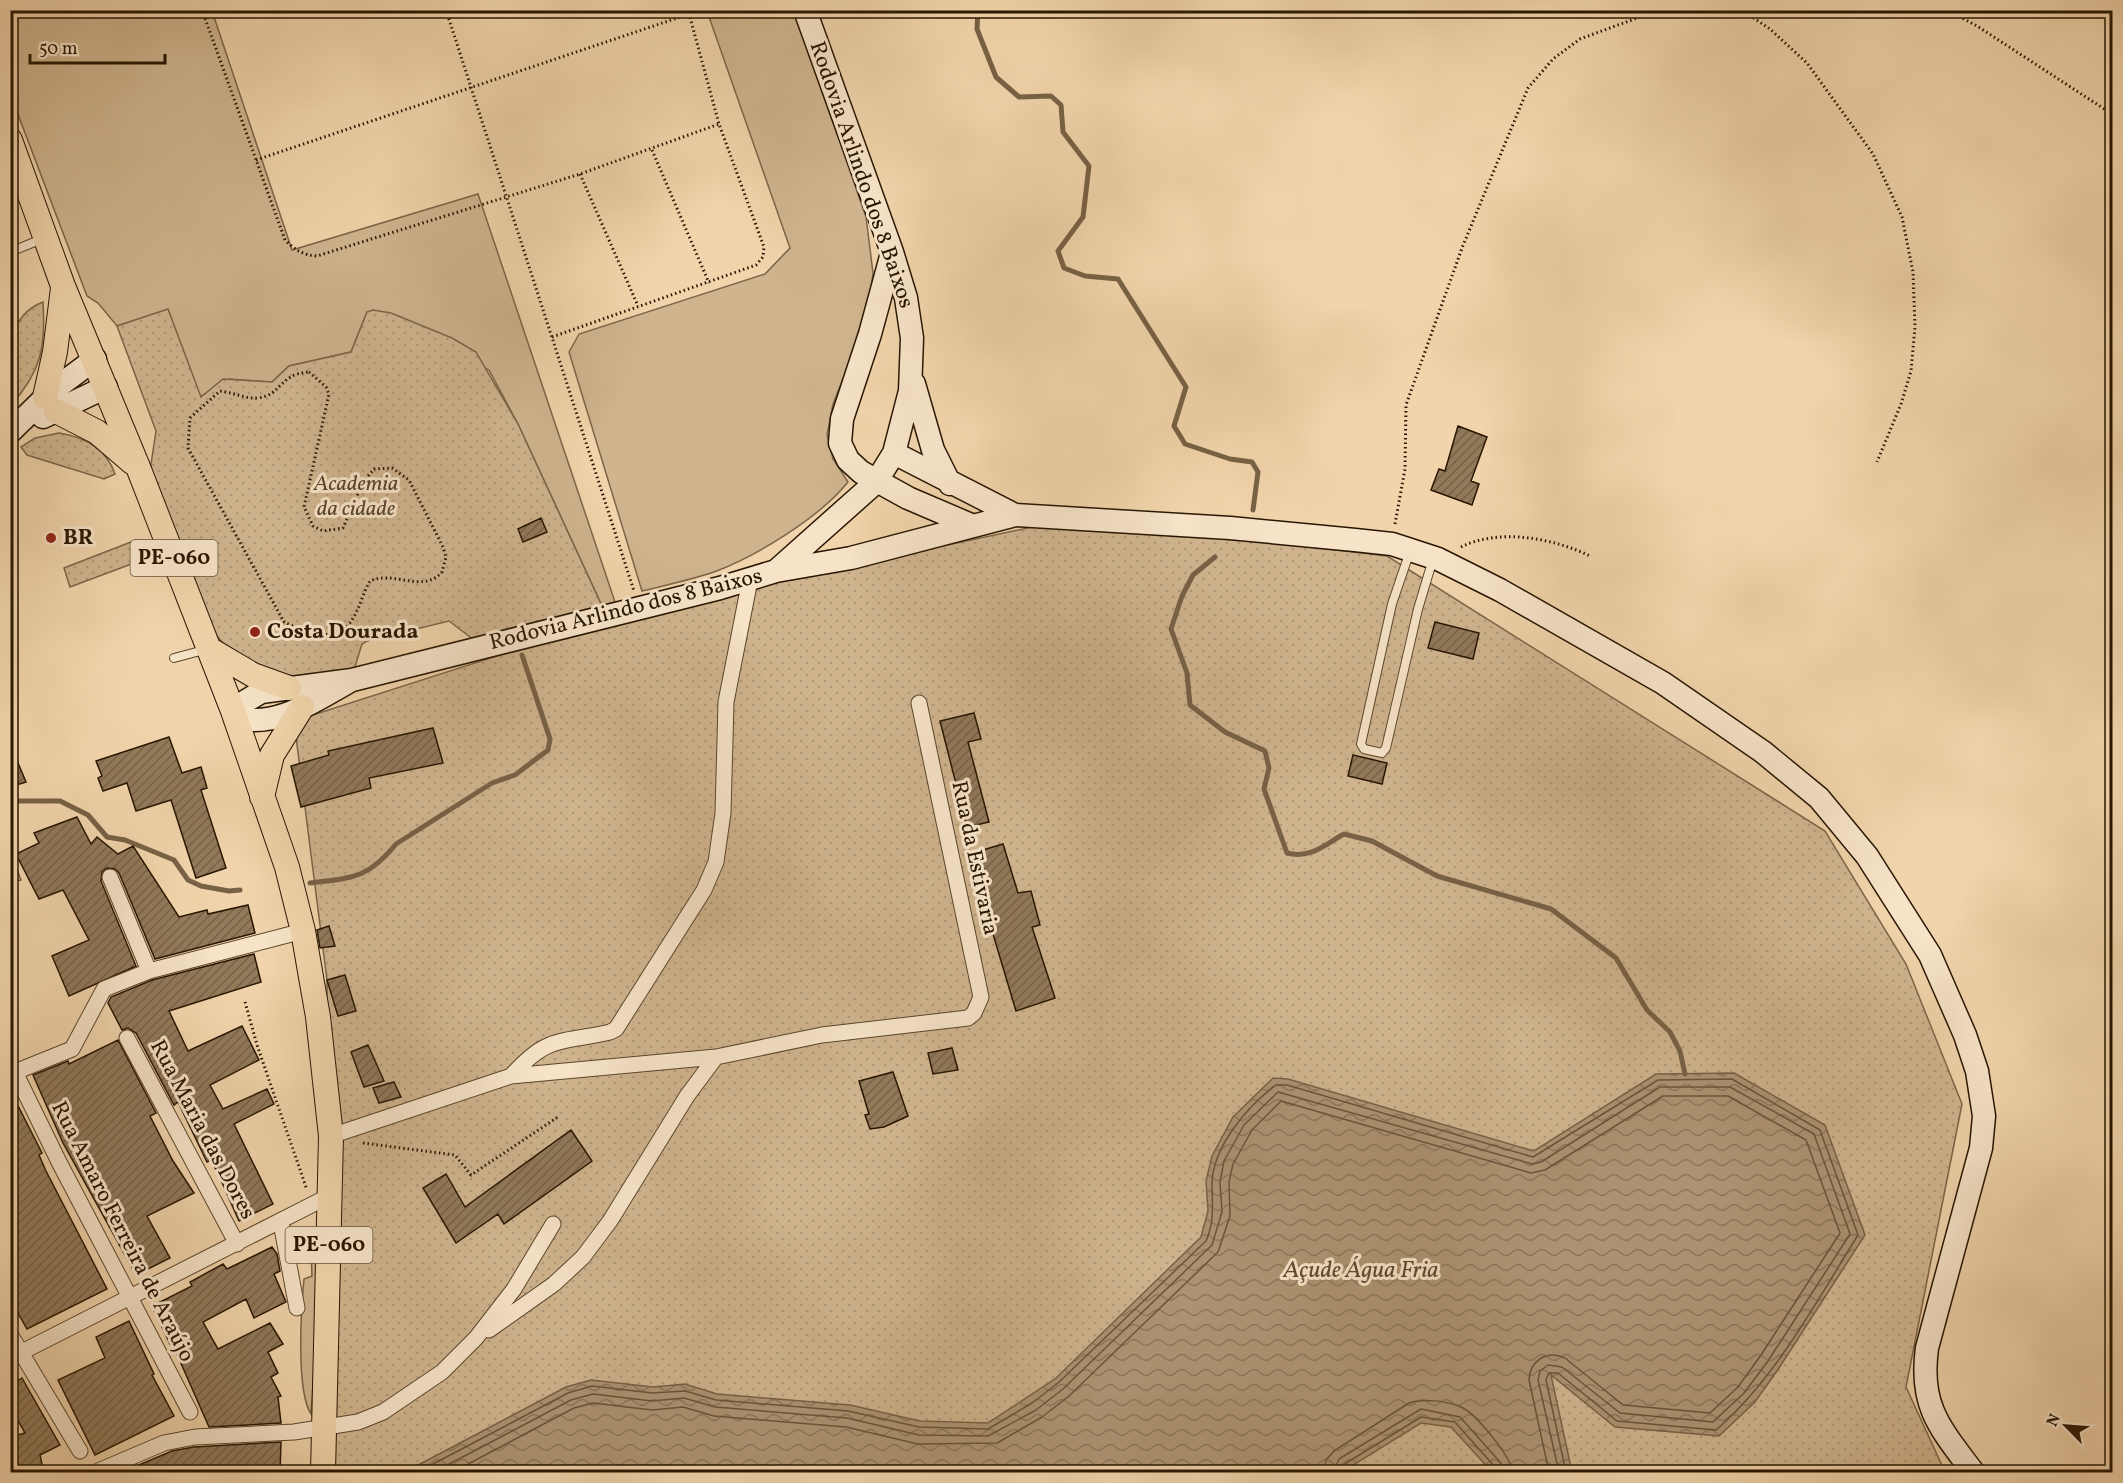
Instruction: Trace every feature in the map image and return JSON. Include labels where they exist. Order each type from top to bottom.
[{"type":"main road","name":"Rodovia Arlindo dos 8 Baixos","points":[[235,718],[268,720],[295,697],[352,680],[776,572],[876,482],[894,453],[908,403],[912,377],[910,315],[892,252],[805,10]]},
{"type":"main road","name":"PE-060","points":[[10,140],[63,286],[95,359],[235,718],[287,867],[303,932],[339,1135],[322,1201],[325,1427],[323,1473]]},
{"type":"main road","points":[[892,252],[876,314],[839,430],[840,443],[848,460],[876,482],[971,525]]},
{"type":"main road","points":[[50,404],[63,286]]},
{"type":"main road","points":[[11,432],[50,404],[95,359]]},
{"type":"main road","points":[[912,377],[933,450],[950,484]]},
{"type":"main road","points":[[50,404],[106,387]]},
{"type":"main road","points":[[50,404],[97,432],[138,467]]},
{"type":"main road","points":[[894,453],[950,484],[1015,515]]},
{"type":"main road","points":[[776,572],[851,558],[1015,515],[1241,529],[1402,546],[1436,558],[1500,590],[1663,683],[1795,777],[1819,798],[1867,856],[1930,955],[1965,1035],[1977,1071],[1984,1116],[1981,1148],[1927,1348],[1924,1371],[1929,1406],[1973,1473]]},
{"type":"main road","points":[[209,649],[295,697],[272,755],[262,799]]},
{"type":"street","points":[[511,1076],[530,1054],[545,1046],[616,1029],[704,890],[720,846],[725,781],[726,702],[750,580]]},
{"type":"street","name":"Rua da Estivaria","points":[[716,1057],[822,1035],[968,1018],[974,1013],[981,997],[919,703]]},
{"type":"street","points":[[110,877],[149,971]]},
{"type":"street","points":[[13,1073],[72,1049],[104,989],[149,971],[303,932]]},
{"type":"street","name":"Rua Maria das Dores","points":[[127,1038],[237,1244]]},
{"type":"street","points":[[339,1135],[511,1076],[716,1057]]},
{"type":"street","points":[[476,1338],[554,1284],[583,1257],[610,1221],[687,1096],[716,1057]]},
{"type":"street","name":"Rua Amaro Ferreira de Araújo","points":[[13,1073],[190,1412]]},
{"type":"street","points":[[15,1356],[322,1201]]},
{"type":"street","points":[[281,1223],[297,1308]]},
{"type":"street","points":[[96,1473],[164,1443],[183,1439],[294,1432],[358,1422],[382,1412],[442,1372],[476,1338],[514,1289],[553,1224]]},
{"type":"street","points":[[10,1334],[15,1356],[80,1451]]},
{"type":"lane","points":[[10,252],[46,237]]},
{"type":"lane","points":[[1402,546],[1392,604],[1361,744],[1364,749],[1382,753],[1386,748],[1418,609],[1436,558]]},
{"type":"lane","points":[[174,658],[209,649]]},
{"type":"path","points":[[202,10],[285,240],[293,249],[309,255],[316,256],[580,174],[719,124]]},
{"type":"path","points":[[446,10],[639,606]]},
{"type":"path","points":[[1402,546],[1406,405],[1462,248],[1528,88],[1553,59],[1580,39],[1666,10]]},
{"type":"path","points":[[1742,10],[1770,29],[1807,63],[1873,154],[1902,217],[1913,272],[1915,327],[1911,371],[1901,404],[1877,462]]},
{"type":"path","points":[[1947,10],[1977,26],[2112,114]]},
{"type":"path","points":[[256,160],[689,12],[719,124],[764,251],[756,266],[552,337]]},
{"type":"path","points":[[652,150],[709,283]]},
{"type":"path","points":[[580,174],[638,306]]},
{"type":"path","points":[[309,372],[326,387],[329,394],[304,507],[313,526],[323,531],[343,528],[363,482],[369,474],[383,467],[392,468],[409,480],[443,547],[446,565],[438,577],[426,582],[388,576],[370,581],[350,623],[335,634],[314,633],[294,627],[284,622],[277,611],[188,448],[190,418],[220,391],[255,398],[265,397],[276,391],[290,375],[309,372]]},
{"type":"path","points":[[1436,558],[1485,537],[1553,542],[1590,556]]},
{"type":"path","points":[[245,1002],[257,1045],[322,1201]]},
{"type":"path","points":[[339,1135],[371,1146],[455,1155],[471,1175],[558,1117]]},
{"type":"green space","points":[[11,11],[212,11],[292,250],[478,194],[615,602],[602,606],[518,424],[489,370],[367,312],[351,352],[289,366],[272,382],[229,379],[200,397],[168,310],[117,326],[98,303],[87,296],[11,96]]},
{"type":"green space","points":[[707,11],[794,11],[866,217],[873,273],[867,319],[833,404],[827,435],[833,459],[848,482],[805,522],[768,546],[714,572],[642,591],[569,352],[579,334],[765,274],[790,248]]},
{"type":"green space","points":[[43,302],[42,346],[39,358],[29,381],[11,405],[10,360],[14,332],[20,320],[30,309]]},
{"type":"green space","name":"Academia da cidade","points":[[168,309],[201,397],[223,379],[272,382],[289,366],[351,352],[367,312],[373,310],[391,313],[452,338],[476,352],[518,424],[602,606],[474,640],[449,621],[367,641],[362,644],[353,673],[272,678],[229,651],[214,632],[148,484],[156,431],[117,326]]},
{"type":"green space","points":[[59,433],[77,437],[93,445],[106,457],[115,474],[104,479],[27,455],[21,447],[35,438]]},
{"type":"green space","points":[[1037,526],[1207,535],[1387,556],[1825,831],[1906,964],[1962,1104],[1906,1387],[1945,1472],[327,1472],[327,980],[294,721],[640,610]]},
{"type":"green space","points":[[136,540],[142,560],[70,587],[64,568]]},
{"type":"green space","points":[[10,850],[21,880],[11,883],[10,883]]},
{"type":"green space","points":[[310,1229],[318,1231],[317,1323],[311,1414],[306,1403],[301,1369],[304,1279],[312,1276]]},
{"type":"water","name":"Açude Água Fria","points":[[1734,1073],[1825,1125],[1865,1235],[1755,1402],[1719,1436],[1615,1427],[1551,1375],[1572,1472],[1492,1472],[1451,1427],[1421,1423],[1342,1472],[405,1472],[566,1387],[591,1380],[653,1387],[685,1384],[717,1394],[850,1405],[920,1421],[988,1423],[1055,1379],[1201,1237],[1208,1211],[1206,1181],[1212,1156],[1233,1117],[1273,1078],[1288,1079],[1534,1151],[1656,1074]]},
{"type":"building","points":[[1458,426],[1487,437],[1471,481],[1479,484],[1472,505],[1431,490],[1439,469],[1445,471]]},
{"type":"building","points":[[541,518],[547,532],[523,542],[518,529]]},
{"type":"building","points":[[1435,622],[1479,633],[1473,659],[1428,648]]},
{"type":"building","points":[[974,713],[981,739],[968,742],[989,822],[967,827],[940,721]]},
{"type":"building","points":[[433,728],[443,763],[369,778],[371,788],[301,807],[291,766],[329,755],[328,751]]},
{"type":"building","points":[[169,737],[182,773],[201,767],[207,788],[201,790],[226,868],[196,878],[171,800],[136,811],[127,783],[103,791],[98,778],[102,776],[96,761]]},
{"type":"building","points":[[10,744],[26,782],[10,787]]},
{"type":"building","points":[[1353,755],[1387,763],[1382,784],[1348,776]]},
{"type":"building","points":[[77,817],[91,844],[97,837],[118,854],[133,846],[179,917],[207,910],[208,914],[248,905],[255,933],[155,959],[119,873],[115,869],[107,868],[102,872],[101,881],[136,966],[69,996],[52,956],[89,940],[63,890],[39,899],[16,854],[39,843],[34,833]]},
{"type":"building","points":[[1003,844],[1018,893],[1031,891],[1040,925],[1032,927],[1055,998],[1016,1011],[993,934],[986,899],[989,898],[973,853]]},
{"type":"building","points":[[329,926],[335,946],[320,948],[317,930]]},
{"type":"building","points":[[254,954],[261,982],[169,1011],[188,1051],[242,1026],[259,1060],[210,1085],[223,1109],[267,1089],[274,1104],[234,1124],[273,1204],[239,1221],[211,1160],[207,1162],[178,1102],[174,1105],[136,1033],[128,1028],[122,1030],[108,1003],[111,997],[152,980]]},
{"type":"building","points":[[345,975],[356,1011],[338,1016],[327,980]]},
{"type":"building","points":[[118,1040],[156,1113],[150,1116],[173,1161],[194,1193],[147,1216],[170,1258],[136,1275],[63,1143],[33,1075],[68,1061],[69,1064]]},
{"type":"building","points":[[368,1045],[384,1081],[364,1087],[351,1052]]},
{"type":"building","points":[[952,1048],[958,1070],[933,1074],[928,1053]]},
{"type":"building","points":[[893,1072],[908,1116],[884,1127],[870,1129],[865,1115],[869,1114],[859,1081]]},
{"type":"building","points":[[394,1082],[401,1097],[379,1103],[373,1088]]},
{"type":"building","points":[[10,1090],[42,1153],[39,1155],[46,1171],[107,1289],[27,1329],[10,1299]]},
{"type":"building","points":[[571,1130],[592,1161],[504,1224],[498,1214],[456,1243],[423,1188],[446,1174],[465,1207]]},
{"type":"building","points":[[272,1247],[277,1254],[280,1271],[274,1274],[286,1302],[254,1318],[246,1299],[203,1322],[218,1349],[270,1323],[283,1344],[268,1352],[278,1373],[271,1377],[281,1396],[278,1397],[281,1423],[209,1427],[172,1343],[170,1344],[152,1306],[192,1286],[190,1282],[223,1264],[227,1269]]},
{"type":"building","points":[[129,1321],[154,1374],[152,1375],[174,1416],[95,1455],[58,1380],[105,1358],[96,1337]]},
{"type":"building","points":[[22,1378],[60,1445],[40,1455],[44,1473],[10,1473],[10,1437],[25,1433],[10,1407],[10,1386]]},
{"type":"building","points":[[281,1442],[280,1473],[120,1473],[172,1451],[194,1447]]},
{"type":"waterway","points":[[978,10],[977,29],[996,77],[1019,97],[1051,96],[1061,105],[1063,132],[1089,166],[1083,217],[1058,251],[1064,268],[1085,276],[1118,279],[1186,387],[1174,426],[1185,444],[1230,459],[1252,462],[1258,472],[1253,510]]},
{"type":"waterway","points":[[1215,557],[1193,575],[1182,596],[1171,629],[1187,673],[1190,705],[1225,732],[1265,751],[1269,768],[1264,789],[1287,853],[1310,853],[1344,834],[1372,841],[1437,876],[1551,909],[1616,958],[1647,1010],[1670,1032],[1680,1051],[1685,1074]]},
{"type":"waterway","points":[[310,883],[348,878],[367,870],[386,856],[396,844],[492,783],[515,775],[548,750],[550,739],[522,655]]},
{"type":"waterway","points":[[10,801],[60,801],[88,815],[107,837],[125,840],[174,860],[188,880],[201,886],[229,891],[240,890]]},
{"type":"place","name":"BR","points":[[51,538]]},
{"type":"place","name":"Costa Dourada","points":[[255,632]]}]
